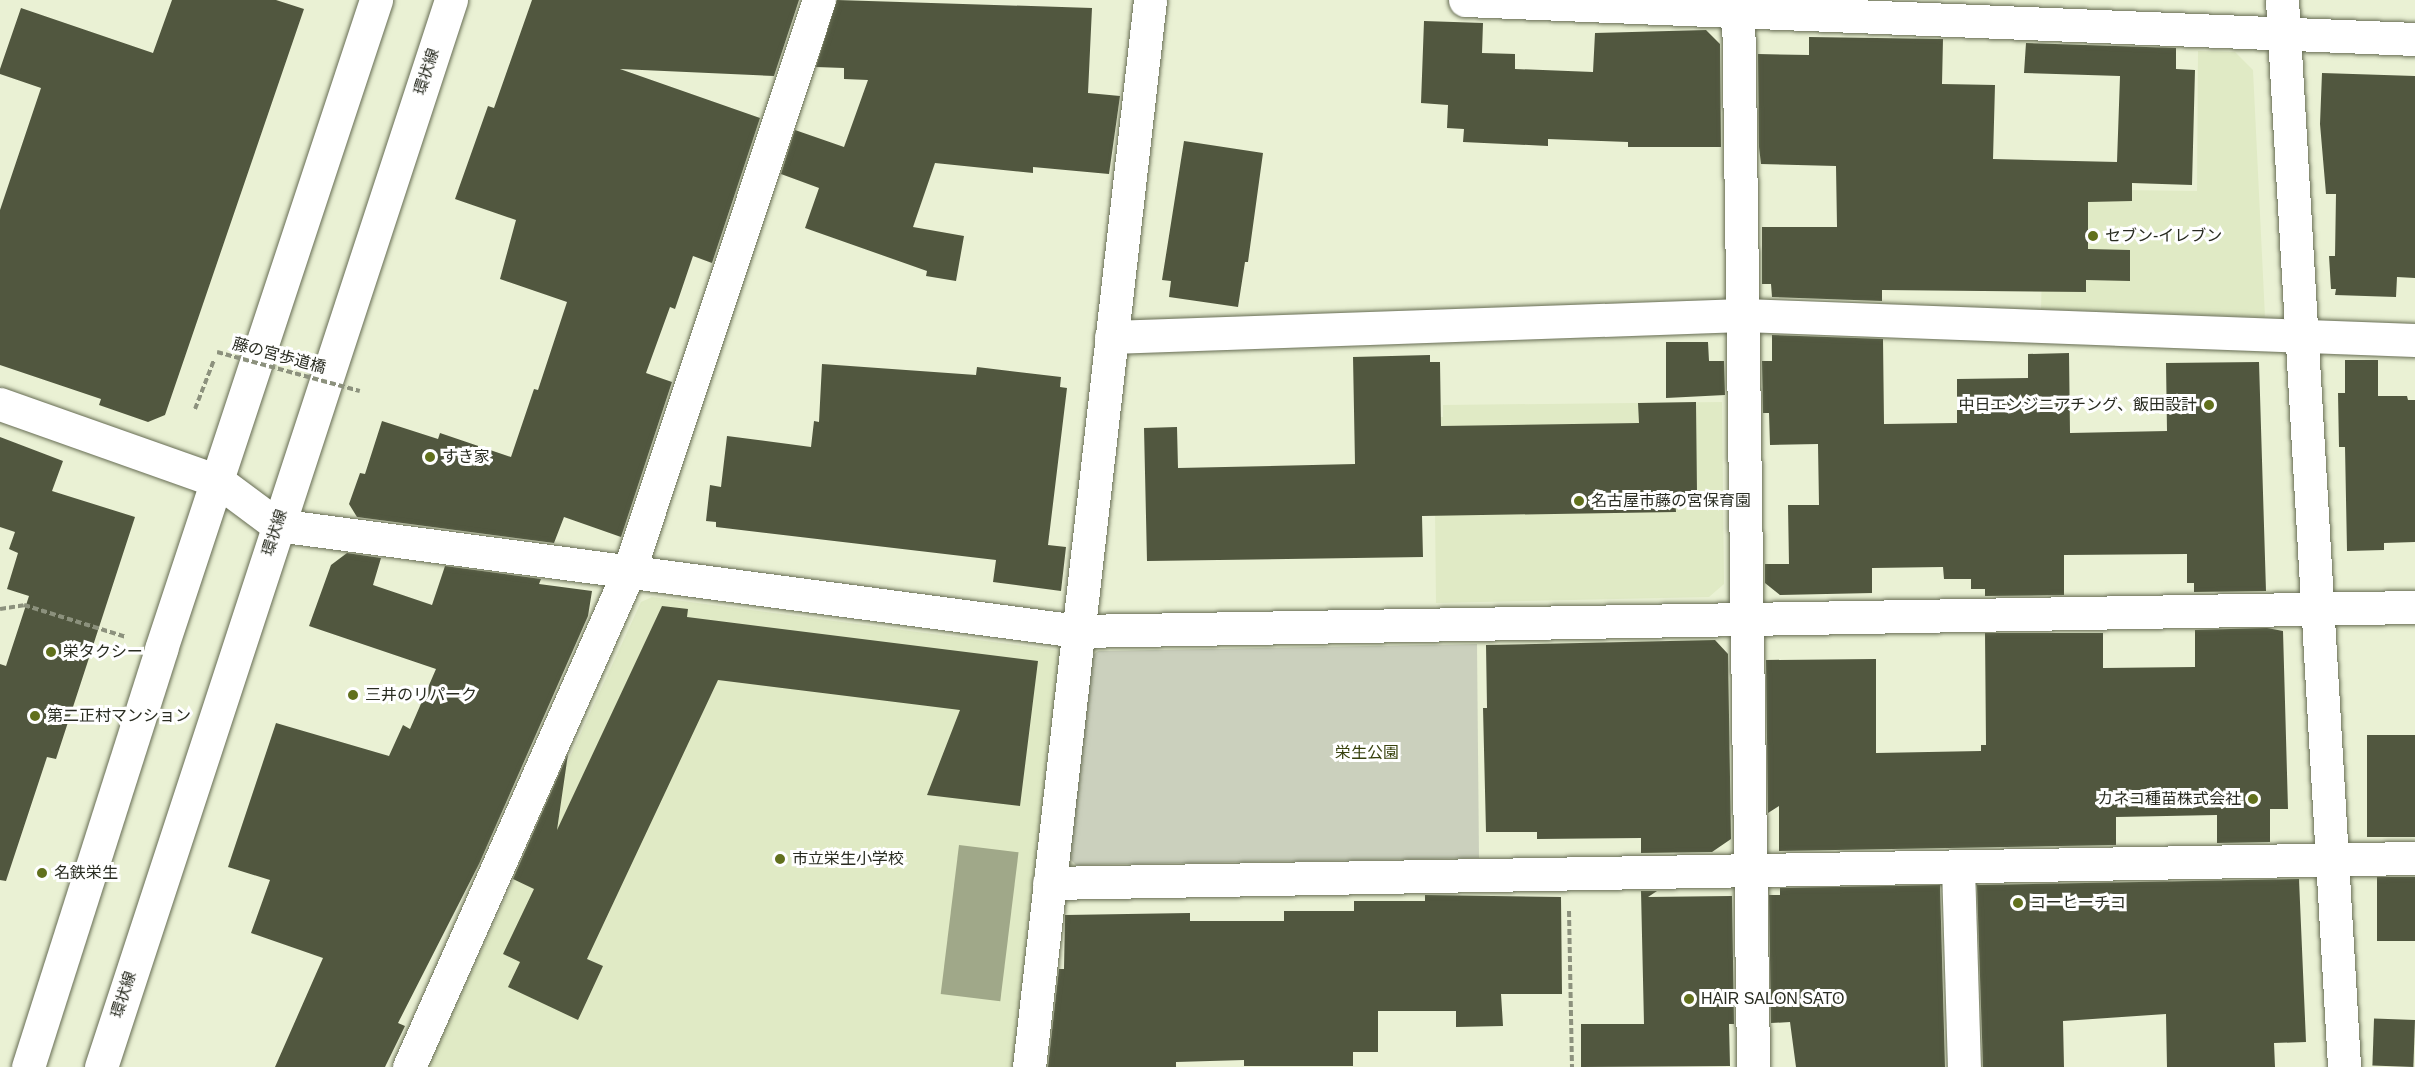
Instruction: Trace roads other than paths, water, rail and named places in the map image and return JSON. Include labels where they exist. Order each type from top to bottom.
[{"type":"street","points":[[28,1067],[161,649],[376,0]]},
{"type":"street","name":"環状線","points":[[100,1067],[451,0]]},
{"type":"street","points":[[409,1067],[629,571],[819,0]]},
{"type":"street","points":[[1029,1067],[1150,0]]},
{"type":"street","points":[[1465,0],[1738,6],[2284,35],[2415,39]]},
{"type":"street","points":[[2282,0],[2344,1067]]},
{"type":"street","points":[[1738,6],[1753,1067]]},
{"type":"street","points":[[1111,337],[1743,315],[2415,340]]},
{"type":"street","points":[[0,404],[218,481],[278,525],[1078,631],[2415,607]]},
{"type":"street","points":[[1049,883],[2415,858]]},
{"type":"street","points":[[1958,867],[1964,1067]]},
{"type":"place","name":"セブン-イレブン","points":[[2093,236]]},
{"type":"place","name":"中日エンジニアチング、飯田設計","points":[[2209,405]]},
{"type":"place","name":"すき家","points":[[430,457]]},
{"type":"place","name":"名古屋市藤の宮保育園","points":[[1579,501]]},
{"type":"place","name":"栄タクシー","points":[[51,652]]},
{"type":"place","name":"三井のリパーク","points":[[353,695]]},
{"type":"place","name":"第二正村マンション","points":[[35,716]]},
{"type":"place","name":"カネコ種苗株式会社","points":[[2253,799]]},
{"type":"place","name":"市立栄生小学校","points":[[780,859]]},
{"type":"place","name":"名鉄栄生","points":[[42,873]]},
{"type":"place","name":"コーヒーチコ","points":[[2018,903]]},
{"type":"place","name":"HAIR SALON SATO","points":[[1689,999]]},
{"type":"park label","name":"栄生公園","points":[[1367,753]]}]
